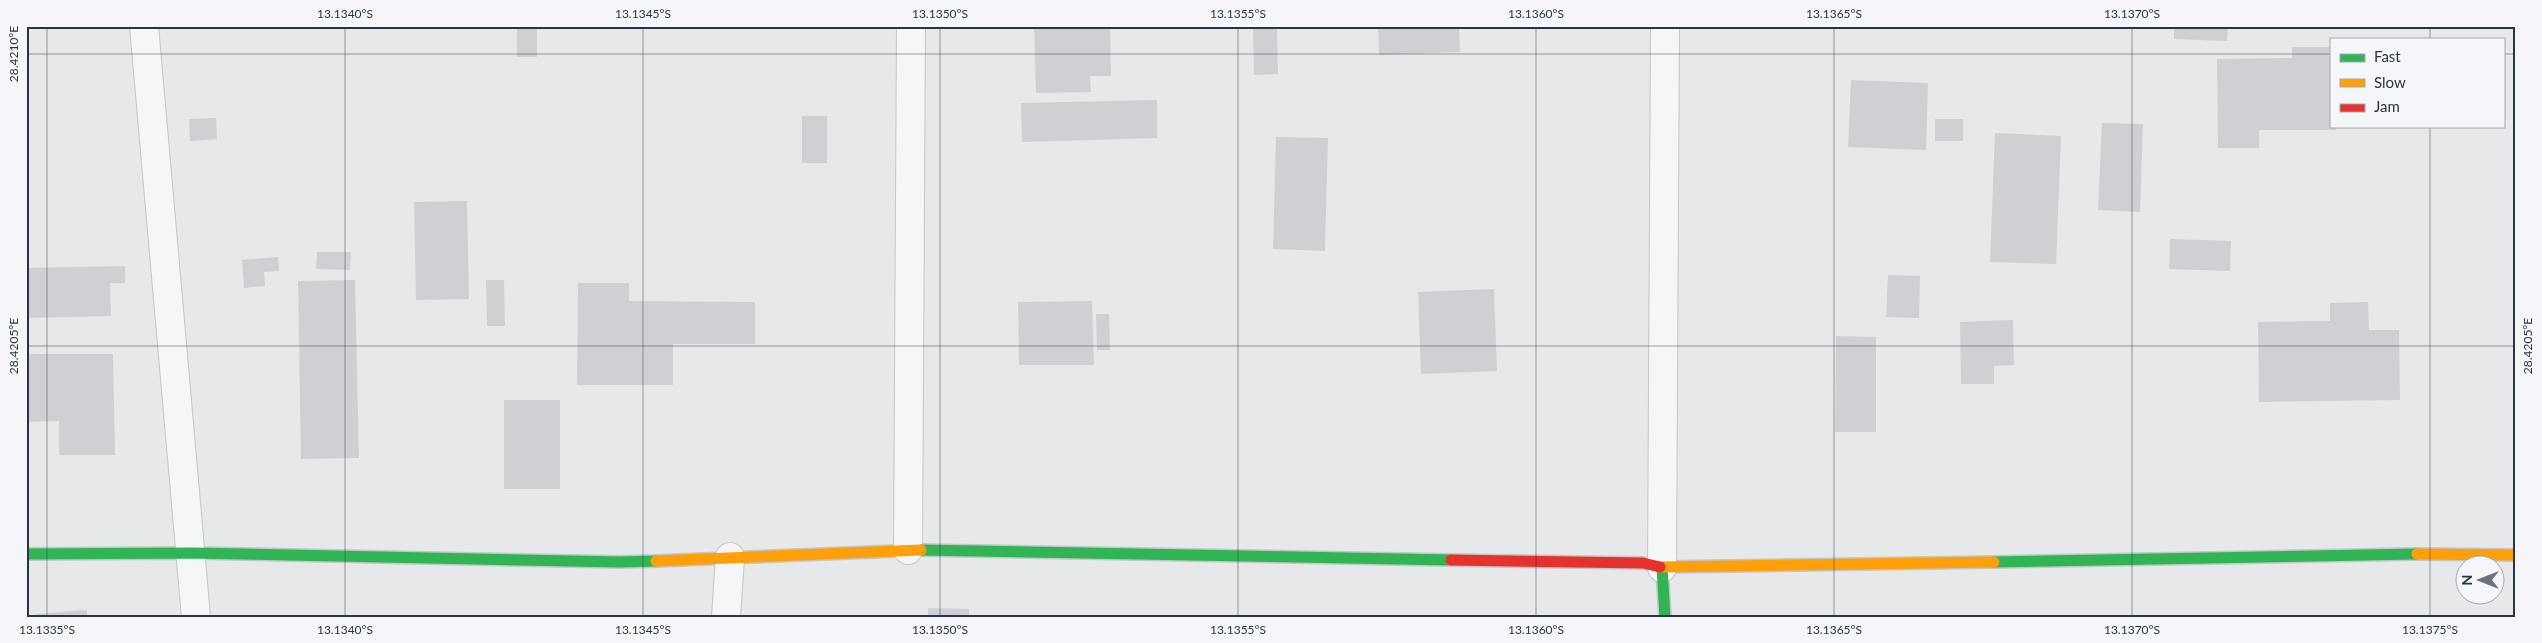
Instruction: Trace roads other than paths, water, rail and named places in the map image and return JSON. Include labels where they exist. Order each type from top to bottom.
[{"type":"main road","points":[[26,554],[192,554],[620,562],[908,550],[1643,563],[1662,568],[2398,554],[2516,555]]},
{"type":"main road","points":[[1662,568],[1665,617]]},
{"type":"street","points":[[144,26],[192,554],[196,617]]},
{"type":"street","points":[[908,550],[911,26]]},
{"type":"street","points":[[1662,568],[1665,26]]},
{"type":"street","points":[[726,617],[730,557]]}]
